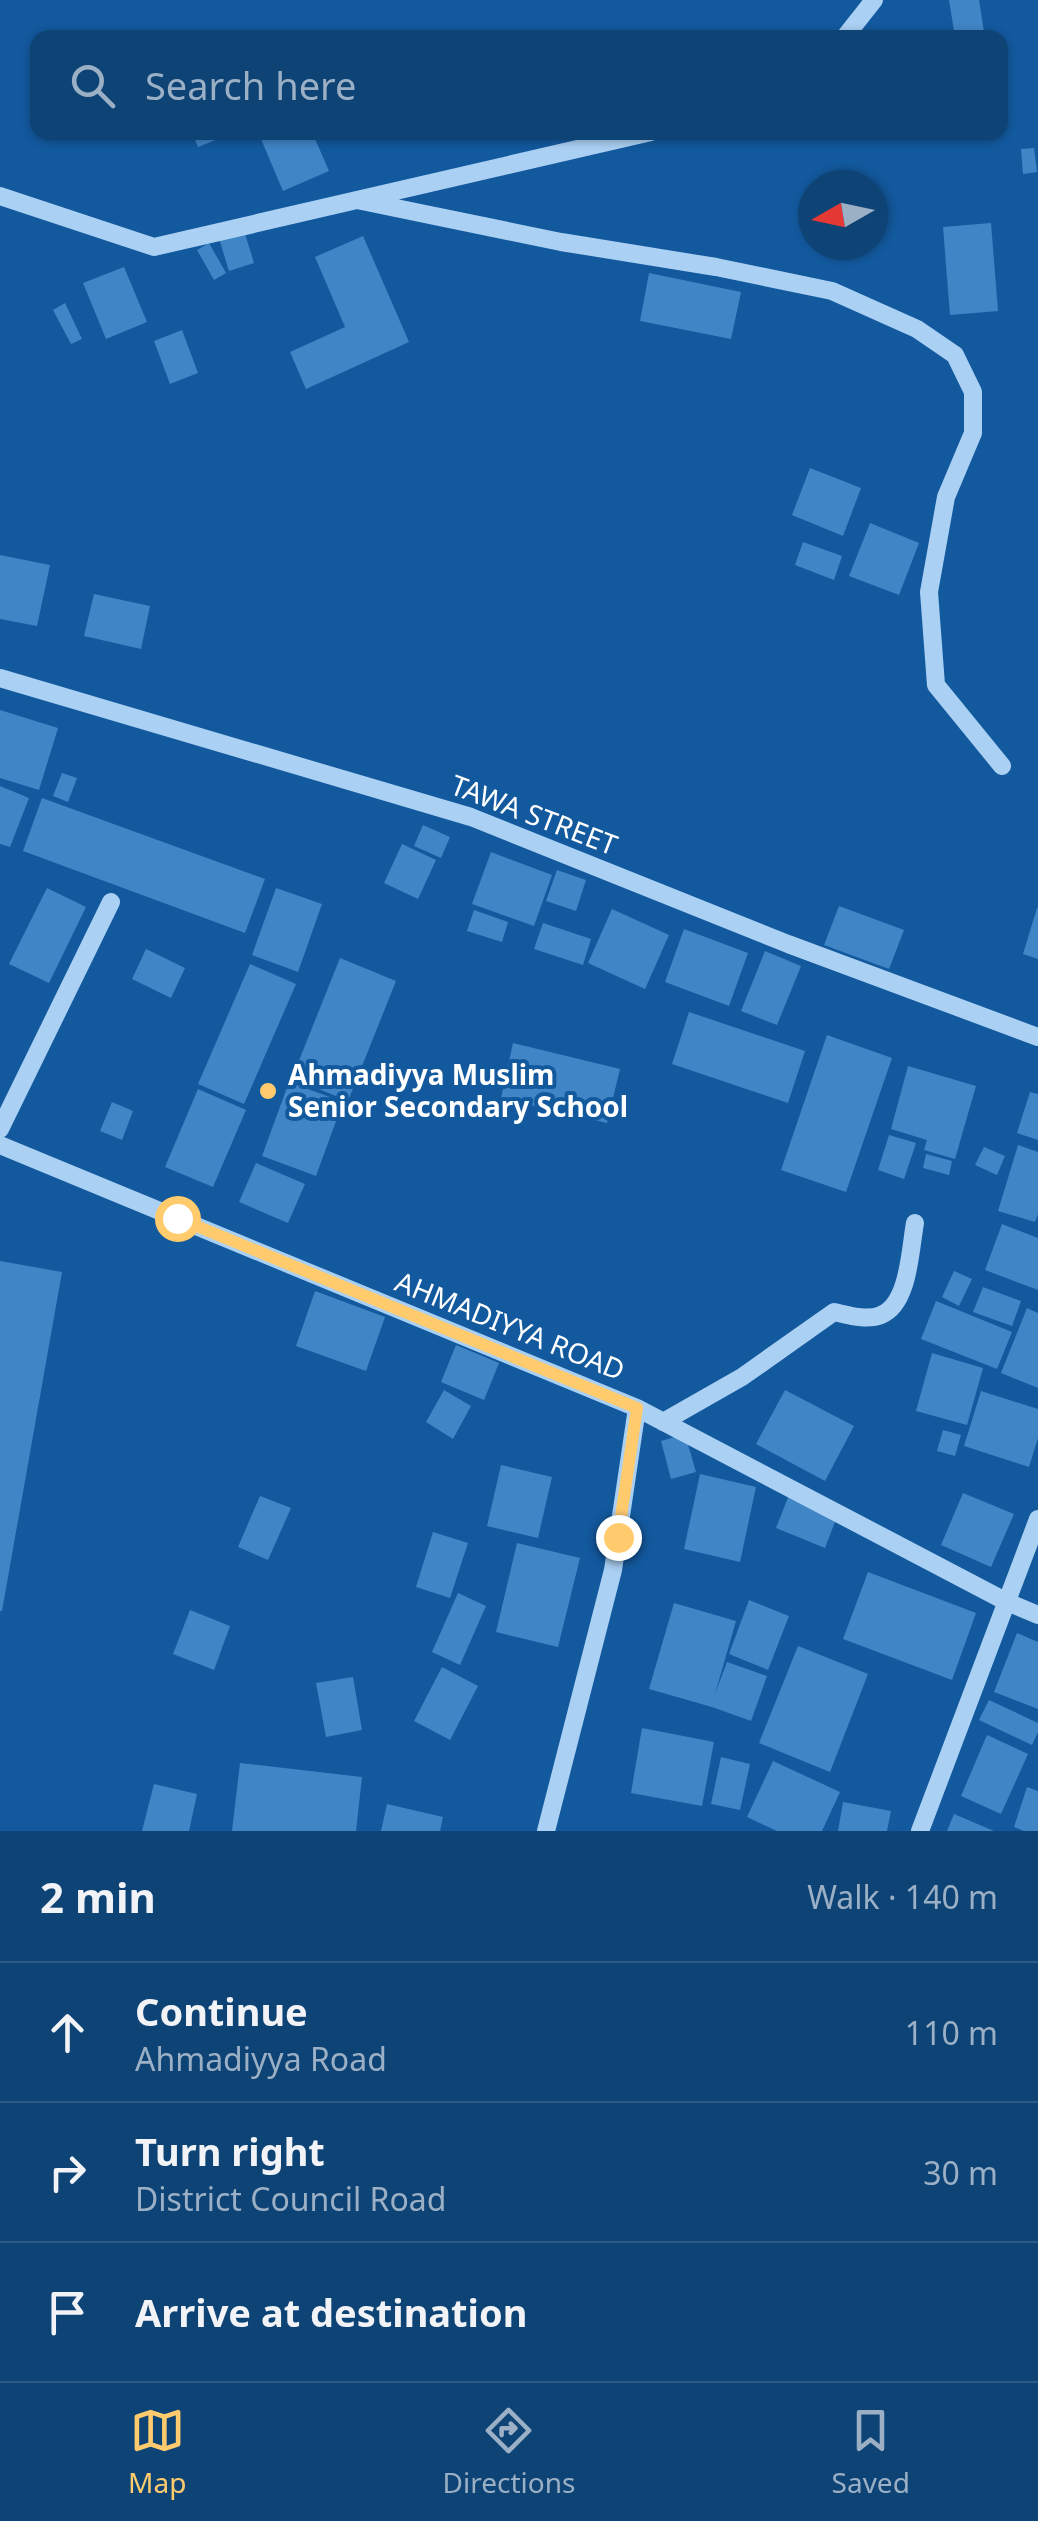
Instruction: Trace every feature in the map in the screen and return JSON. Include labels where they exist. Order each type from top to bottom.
[{"type":"street","points":[[850,30],[874,0]]},
{"type":"street","points":[[0,196],[154,246],[616,140]]},
{"type":"street","points":[[357,200],[832,291],[917,330],[955,355],[973,392],[973,432],[946,497],[929,592],[936,685],[1002,766]]},
{"type":"street","name":"TAWA STREET","points":[[0,678],[471,817],[788,944],[1038,1036]]},
{"type":"street","points":[[0,1129],[111,902]]},
{"type":"street","name":"AHMADIYYA ROAD","points":[[0,1145],[637,1408],[1008,1602],[1038,1614]]},
{"type":"street","points":[[663,1422],[742,1377],[834,1312],[862,1318],[882,1315],[902,1296],[915,1223]]},
{"type":"street","points":[[546,1831],[613,1570],[637,1408]]},
{"type":"street","points":[[920,1831],[1038,1519]]},
{"type":"building","points":[[949,0],[979,0],[984,30],[954,30]]},
{"type":"building","points":[[195,140],[216,140],[198,147]]},
{"type":"building","points":[[261,140],[315,140],[329,171],[283,191]]},
{"type":"building","points":[[1034,148],[1037,172],[1023,174],[1021,149]]},
{"type":"building","points":[[991,223],[998,311],[950,315],[943,227]]},
{"type":"building","points":[[243,227],[254,263],[229,271],[218,235]]},
{"type":"building","points":[[363,236],[409,342],[306,389],[290,352],[345,327],[315,257]]},
{"type":"building","points":[[209,243],[226,273],[214,280],[197,250]]},
{"type":"building","points":[[124,267],[147,322],[106,339],[83,283]]},
{"type":"building","points":[[649,273],[741,292],[731,339],[640,321]]},
{"type":"building","points":[[65,303],[82,339],[71,344],[53,310]]},
{"type":"building","points":[[182,330],[198,373],[170,384],[154,341]]},
{"type":"building","points":[[810,468],[861,488],[843,536],[792,515]]},
{"type":"building","points":[[870,523],[919,543],[899,595],[849,576]]},
{"type":"building","points":[[803,542],[842,556],[834,580],[795,565]]},
{"type":"building","points":[[0,555],[50,565],[37,626],[0,619]]},
{"type":"building","points":[[94,594],[150,606],[141,649],[84,636]]},
{"type":"building","points":[[0,710],[58,728],[39,790],[0,778]]},
{"type":"building","points":[[62,773],[77,778],[68,802],[53,796]]},
{"type":"building","points":[[0,786],[29,798],[10,847],[0,844]]},
{"type":"building","points":[[42,798],[265,879],[245,933],[23,851]]},
{"type":"building","points":[[423,825],[450,837],[441,858],[414,846]]},
{"type":"building","points":[[402,844],[436,860],[418,899],[384,883]]},
{"type":"building","points":[[491,852],[552,875],[534,926],[472,904]]},
{"type":"building","points":[[557,870],[586,880],[576,911],[546,901]]},
{"type":"building","points":[[47,888],[86,907],[49,983],[9,964]]},
{"type":"building","points":[[276,888],[322,904],[298,972],[252,955]]},
{"type":"building","points":[[839,906],[904,930],[889,969],[824,945]]},
{"type":"building","points":[[1038,908],[1038,959],[1023,954]]},
{"type":"building","points":[[612,909],[669,935],[645,989],[588,963]]},
{"type":"building","points":[[474,910],[508,922],[502,942],[467,931]]},
{"type":"building","points":[[543,923],[591,939],[583,965],[534,949]]},
{"type":"building","points":[[684,929],[748,953],[729,1006],[665,982]]},
{"type":"building","points":[[146,949],[185,968],[171,998],[132,979]]},
{"type":"building","points":[[765,951],[801,966],[777,1025],[741,1011]]},
{"type":"building","points":[[340,958],[396,981],[348,1101],[292,1078]]},
{"type":"building","points":[[250,964],[296,984],[244,1104],[198,1084]]},
{"type":"building","points":[[689,1012],[805,1051],[788,1103],[672,1064]]},
{"type":"building","points":[[827,1035],[892,1058],[846,1192],[781,1170]]},
{"type":"building","points":[[513,1043],[620,1069],[607,1123],[501,1098]]},
{"type":"building","points":[[908,1066],[976,1086],[955,1159],[924,1150],[927,1140],[891,1129]]},
{"type":"building","points":[[289,1082],[343,1102],[316,1176],[262,1156]]},
{"type":"building","points":[[198,1089],[246,1110],[213,1187],[165,1167]]},
{"type":"building","points":[[1030,1092],[1038,1094],[1038,1140],[1017,1133]]},
{"type":"building","points":[[112,1102],[133,1111],[122,1140],[100,1131]]},
{"type":"building","points":[[889,1135],[916,1143],[904,1179],[878,1170]]},
{"type":"building","points":[[1018,1145],[1038,1152],[1035,1222],[998,1211]]},
{"type":"building","points":[[984,1147],[1005,1156],[997,1175],[975,1165]]},
{"type":"building","points":[[926,1154],[952,1161],[949,1175],[923,1168]]},
{"type":"building","points":[[256,1163],[305,1184],[288,1223],[239,1202]]},
{"type":"building","points":[[1002,1224],[1038,1238],[1038,1290],[985,1270]]},
{"type":"building","points":[[0,1261],[62,1272],[2,1611],[0,1611]]},
{"type":"building","points":[[954,1271],[972,1279],[959,1306],[942,1297]]},
{"type":"building","points":[[983,1287],[1021,1301],[1012,1326],[973,1312]]},
{"type":"building","points":[[315,1291],[385,1317],[366,1371],[296,1346]]},
{"type":"building","points":[[936,1301],[1012,1332],[997,1369],[921,1339]]},
{"type":"building","points":[[1027,1308],[1038,1313],[1038,1388],[1001,1373]]},
{"type":"building","points":[[456,1345],[499,1363],[484,1400],[441,1382]]},
{"type":"building","points":[[932,1353],[983,1368],[967,1425],[916,1411]]},
{"type":"building","points":[[444,1390],[471,1406],[453,1439],[426,1422]]},
{"type":"building","points":[[785,1390],[854,1426],[825,1481],[756,1444]]},
{"type":"building","points":[[981,1391],[1038,1409],[1038,1438],[1029,1467],[964,1446]]},
{"type":"building","points":[[943,1430],[961,1435],[955,1456],[937,1451]]},
{"type":"building","points":[[685,1434],[696,1472],[671,1479],[661,1441]]},
{"type":"building","points":[[501,1465],[552,1477],[538,1538],[487,1526]]},
{"type":"building","points":[[700,1474],[756,1487],[740,1562],[684,1549]]},
{"type":"building","points":[[963,1493],[1014,1514],[991,1567],[941,1545]]},
{"type":"building","points":[[789,1495],[838,1514],[825,1548],[776,1528]]},
{"type":"building","points":[[260,1496],[291,1508],[268,1560],[238,1547]]},
{"type":"building","points":[[433,1532],[468,1543],[450,1598],[416,1587]]},
{"type":"building","points":[[517,1543],[580,1558],[558,1647],[496,1632]]},
{"type":"building","points":[[868,1572],[976,1613],[952,1680],[843,1639]]},
{"type":"building","points":[[458,1593],[486,1606],[460,1665],[432,1652]]},
{"type":"building","points":[[749,1600],[789,1616],[768,1670],[729,1654]]},
{"type":"building","points":[[674,1603],[736,1621],[715,1694],[727,1662],[767,1676],[751,1721],[649,1689]]},
{"type":"building","points":[[190,1610],[230,1626],[214,1670],[173,1654]]},
{"type":"building","points":[[1017,1633],[1038,1642],[1038,1709],[994,1692]]},
{"type":"building","points":[[798,1646],[868,1674],[830,1772],[759,1743]]},
{"type":"building","points":[[442,1667],[478,1686],[450,1740],[414,1721]]},
{"type":"building","points":[[353,1677],[362,1730],[326,1737],[316,1683]]},
{"type":"building","points":[[989,1700],[1038,1723],[1032,1745],[979,1720]]},
{"type":"building","points":[[642,1728],[714,1742],[702,1806],[631,1793]]},
{"type":"building","points":[[987,1735],[1028,1754],[1001,1814],[961,1796]]},
{"type":"building","points":[[721,1757],[750,1764],[740,1810],[711,1804]]},
{"type":"building","points":[[773,1761],[840,1792],[822,1831],[777,1831],[747,1817]]},
{"type":"building","points":[[240,1763],[362,1777],[356,1831],[232,1831]]},
{"type":"building","points":[[154,1784],[197,1794],[189,1831],[142,1831]]},
{"type":"building","points":[[1027,1787],[1038,1791],[1038,1831],[1014,1827]]},
{"type":"building","points":[[843,1802],[891,1811],[887,1831],[838,1831]]},
{"type":"building","points":[[387,1804],[443,1817],[440,1831],[381,1831]]},
{"type":"building","points":[[954,1814],[994,1831],[947,1831]]},
{"type":"place","name":"Ahmadiyya Muslim Senior Secondary School","points":[[268,1091]]},
{"type":"route","points":[[177,1218],[637,1408],[618,1537]]}]
